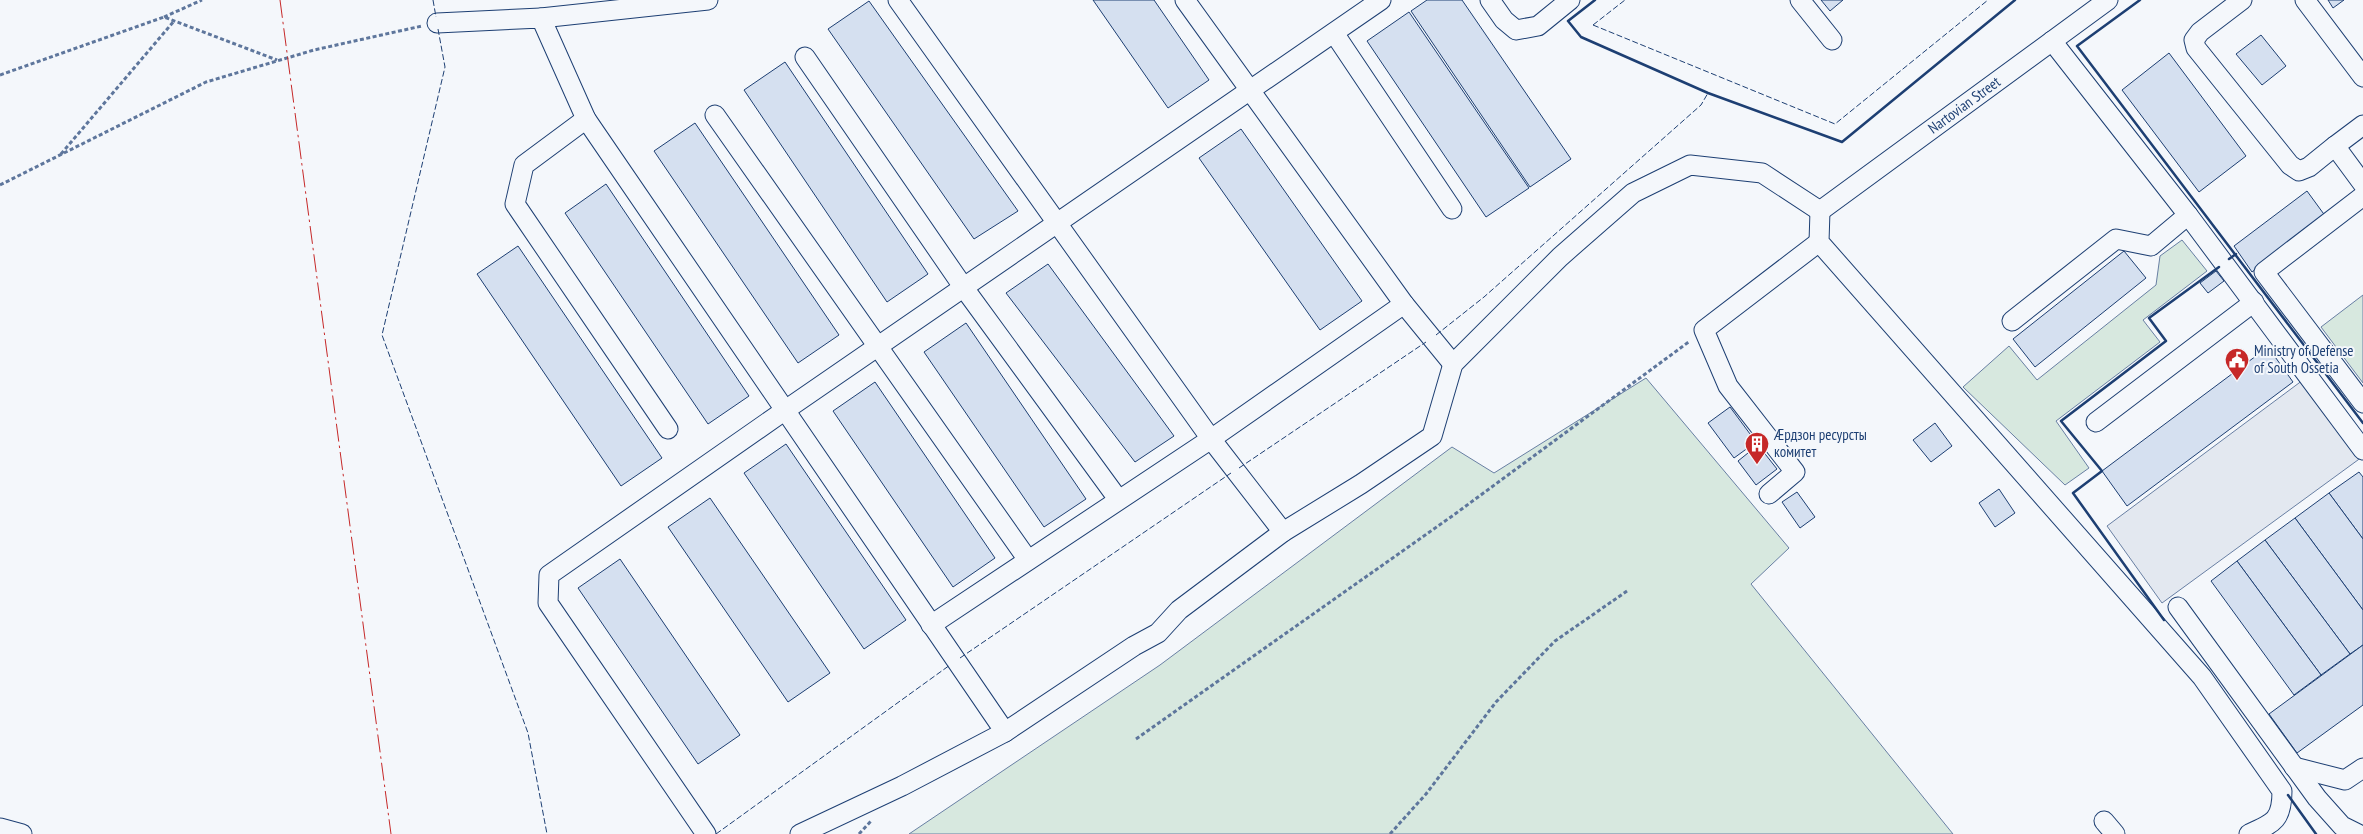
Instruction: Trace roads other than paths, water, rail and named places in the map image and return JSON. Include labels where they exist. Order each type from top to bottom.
[{"type":"street","points":[[437,23],[541,18],[708,0]]},
{"type":"street","points":[[898,0],[1056,224],[1211,438],[1283,532]]},
{"type":"street","points":[[1186,0],[1404,304],[1453,364]]},
{"type":"street","points":[[706,834],[548,603],[549,575],[784,410],[1381,0]]},
{"type":"street","points":[[1490,0],[1504,20],[1516,30],[1538,26],[1570,0]]},
{"type":"street","points":[[1800,0],[1832,40]]},
{"type":"street","name":"Nartovian Street","points":[[1820,211],[2108,0]]},
{"type":"street","points":[[2242,0],[2200,32],[2194,40],[2196,48],[2290,165],[2299,171],[2309,167],[2363,125]]},
{"type":"street","points":[[2305,0],[2363,76]]},
{"type":"street","points":[[541,18],[586,119],[1005,732]]},
{"type":"street","points":[[1334,33],[1452,209]]},
{"type":"street","points":[[2052,41],[2188,215],[2363,450]]},
{"type":"street","points":[[804,57],[964,288],[1118,500]]},
{"type":"street","points":[[715,115],[1028,560]]},
{"type":"street","points":[[586,119],[524,165],[515,204],[668,429]]},
{"type":"street","points":[[2335,146],[2363,184]]},
{"type":"street","points":[[800,834],[902,786],[1005,732],[1134,646],[1158,633],[1179,610],[1283,532],[1361,484],[1432,436],[1453,364],[1560,257],[1633,193],[1690,165],[1762,173],[1820,211],[1819,242],[2202,677],[2282,791],[2282,809],[2273,823],[2249,834]]},
{"type":"street","points":[[2363,196],[2264,272],[2363,403]]},
{"type":"street","points":[[2012,321],[2116,239],[2151,246],[2188,215]]},
{"type":"street","points":[[1769,494],[1795,472],[1728,386],[1704,330],[1819,242]]},
{"type":"street","points":[[2096,422],[2254,302]]},
{"type":"street","points":[[931,625],[1211,438],[1404,304]]},
{"type":"street","points":[[2178,607],[2317,798],[2342,826],[2358,834]]},
{"type":"street","points":[[2294,767],[2346,780],[2363,768]]},
{"type":"street","points":[[0,828],[22,834]]},
{"type":"place","name":"Ministry of Defense of South Ossetia","points":[[2237,381]]},
{"type":"place","name":"Æрдзон ресурсты комитет","points":[[1757,465]]}]
